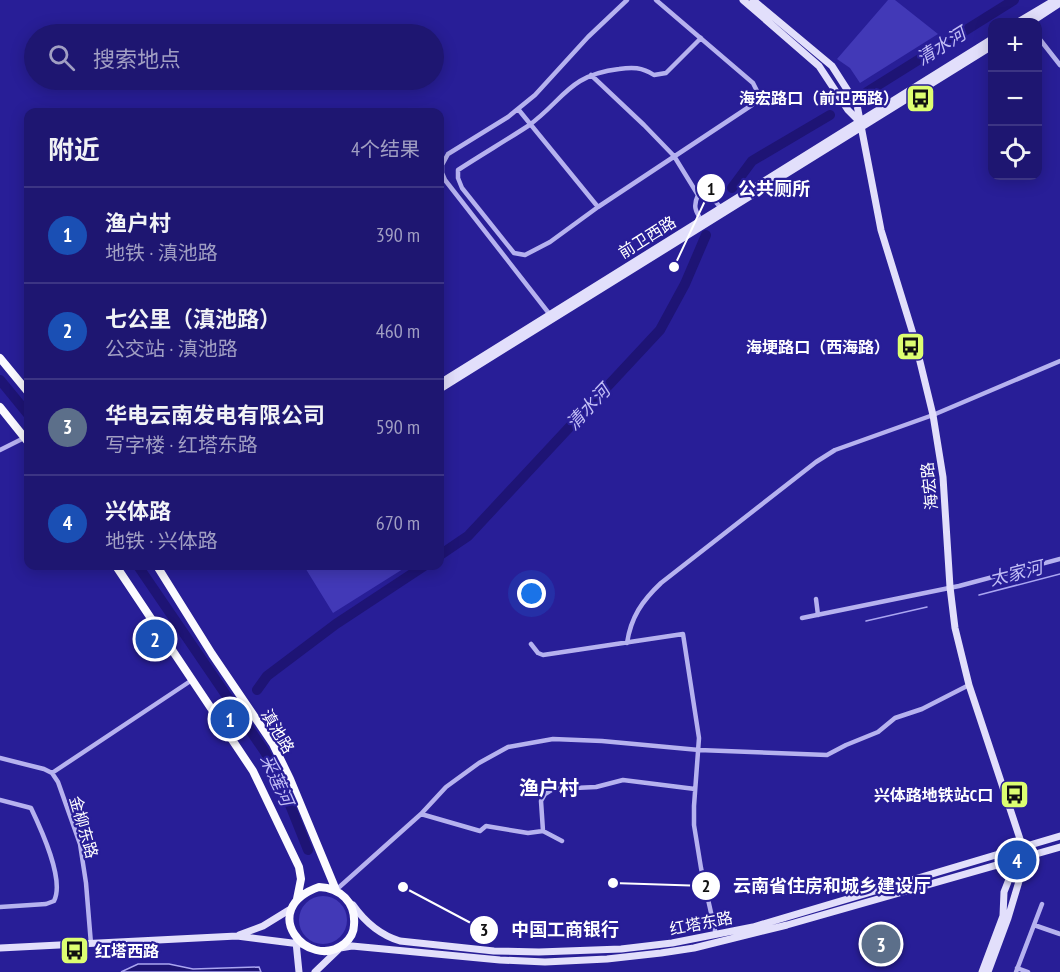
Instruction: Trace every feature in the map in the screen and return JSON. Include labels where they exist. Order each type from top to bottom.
[{"type":"main road","name":"海宏路","points":[[743,0],[819,66],[860,124]]},
{"type":"main road","name":"海宏路","points":[[753,0],[831,66],[856,105],[881,230],[914,337],[933,415],[943,477],[955,628],[969,685],[1021,848],[1020,859]]},
{"type":"main road","points":[[1030,18],[1055,0]]},
{"type":"main road","points":[[1032,18],[1060,3]]},
{"type":"main road","name":"前卫西路","points":[[444,380],[551,316],[988,42]]},
{"type":"main road","name":"前卫西路","points":[[860,124],[988,49]]},
{"type":"main road","name":"前卫西路","points":[[444,386],[551,316]]},
{"type":"main road","points":[[0,358],[24,387]]},
{"type":"main road","points":[[0,407],[24,436]]},
{"type":"main road","points":[[119,570],[253,771],[299,867],[301,879],[297,899]]},
{"type":"main road","name":"滇池路","points":[[160,570],[212,654],[273,744],[290,778],[336,890]]},
{"type":"main road","name":"红塔东路","points":[[349,901],[367,923],[391,938],[494,951],[621,950],[753,927],[1060,837]]},
{"type":"main road","name":"红塔东路","points":[[340,948],[363,945],[500,960],[545,962],[607,959],[661,953],[694,948],[776,928],[1060,847]]},
{"type":"main road","points":[[982,972],[1003,916],[1004,892],[1020,859]]},
{"type":"main road","points":[[988,972],[1008,918],[1020,859]]},
{"type":"main road","points":[[237,936],[263,926],[290,910],[304,892],[319,887],[336,890],[349,901],[355,915],[354,929],[349,939],[315,972]]},
{"type":"main road","points":[[290,910],[289,921],[297,942],[299,972]]},
{"type":"main road","points":[[0,948],[237,936],[297,942],[318,953],[328,953],[340,948]]},
{"type":"main road","points":[[279,942],[291,949],[298,960]]},
{"type":"street","points":[[444,160],[448,154],[518,109],[535,95],[588,37],[627,0]]},
{"type":"street","points":[[656,0],[702,38],[753,83],[757,91],[752,105],[598,207],[550,242],[525,255],[514,253],[462,188],[458,170],[530,124],[572,85],[591,75],[632,67],[645,69],[654,75],[666,73],[702,38]]},
{"type":"street","points":[[1042,42],[1060,65]]},
{"type":"street","points":[[591,75],[674,156],[698,195]]},
{"type":"street","points":[[518,109],[598,207]]},
{"type":"street","points":[[444,178],[551,316]]},
{"type":"street","points":[[698,195],[711,197],[722,209]]},
{"type":"street","points":[[698,195],[695,212],[702,222]]},
{"type":"street","points":[[627,643],[635,613],[645,598],[816,462],[835,450],[933,415],[1060,362]]},
{"type":"street","points":[[0,450],[24,441]]},
{"type":"street","points":[[802,618],[950,587],[1060,559]]},
{"type":"street","points":[[816,599],[818,615]]},
{"type":"street","points":[[531,644],[537,653],[543,656],[683,634],[699,738],[694,825],[701,868],[717,935]]},
{"type":"street","points":[[0,758],[52,773],[192,680]]},
{"type":"street","points":[[336,890],[422,814],[446,787],[479,763],[508,747],[553,739],[699,750],[827,755],[878,732],[895,718],[922,710],[969,685]]},
{"type":"street","name":"金柳东路","points":[[52,773],[58,782],[80,844],[91,944]]},
{"type":"street","points":[[543,831],[541,801],[544,794],[553,789],[596,787],[623,780],[695,789]]},
{"type":"street","points":[[0,800],[31,808],[42,830],[51,858],[56,876],[57,895],[54,902],[46,904],[0,907]]},
{"type":"street","points":[[422,814],[480,831],[486,826],[528,833],[543,831],[562,841]]},
{"type":"street","points":[[1028,972],[1017,970],[1042,904]]},
{"type":"street","points":[[1034,925],[1060,934]]},
{"type":"shaded area","points":[[888,0],[895,0],[938,34],[860,83],[850,68],[837,59]]},
{"type":"shaded area","points":[[306,570],[401,570],[333,613]]},
{"type":"shaded area","points":[[318,896],[328,896],[340,903],[347,915],[347,925],[340,937],[328,944],[318,944],[303,933],[299,925],[299,915],[310,900]]},
{"type":"shaded area","points":[[138,964],[169,964],[193,969],[259,967],[261,972],[121,972]]},
{"type":"waterway","name":"清水河","points":[[867,92],[1014,0]]},
{"type":"waterway","name":"清水河","points":[[732,188],[752,161],[830,115]]},
{"type":"waterway","name":"清水河","points":[[444,552],[468,536],[660,330],[685,284],[706,235]]},
{"type":"waterway","name":"采莲河","points":[[0,380],[24,409]]},
{"type":"waterway","name":"采莲河","points":[[141,570],[265,752],[280,780],[308,850]]},
{"type":"waterway","name":"清水河","points":[[257,690],[267,676],[336,624],[418,570]]},
{"type":"waterway","name":"太家河","points":[[979,595],[1060,574]]},
{"type":"waterway","name":"太家河","points":[[866,621],[927,607]]},
{"type":"place","name":"海宏路口（前卫西路）","points":[[920,98]]},
{"type":"place","name":"公共厕所","points":[[674,267]]},
{"type":"place","name":"海埂路口（西海路）","points":[[911,347]]},
{"type":"place","name":"七公里（滇池路）","points":[[155,639]]},
{"type":"place","name":"渔户村","points":[[230,719]]},
{"type":"place","name":"兴体路地铁站C口","points":[[1014,795]]},
{"type":"place","name":"兴体路","points":[[1017,860]]},
{"type":"place","name":"云南省住房和城乡建设厅","points":[[613,883]]},
{"type":"place","name":"中国工商银行","points":[[403,887]]},
{"type":"place","name":"华电云南发电有限公司","points":[[881,944]]},
{"type":"place","name":"红塔西路","points":[[74,951]]},
{"type":"district","name":"渔户村","points":[[549,788]]}]
